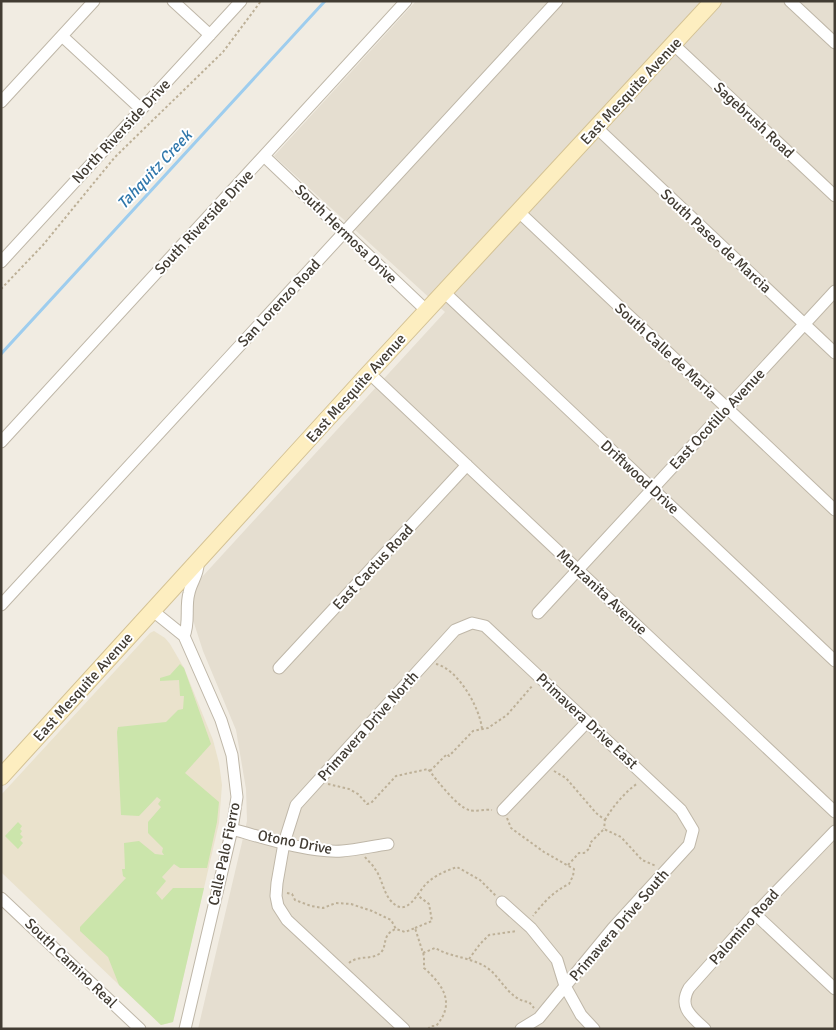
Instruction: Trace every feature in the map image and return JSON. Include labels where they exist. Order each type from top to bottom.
[{"type":"street","points":[[1,102],[94,1]]},
{"type":"street","points":[[173,1],[210,35]]},
{"type":"street","name":"North Riverside Drive","points":[[1,262],[241,1]]},
{"type":"street","name":"South Riverside Drive","points":[[1,442],[406,1]]},
{"type":"street","name":"San Lorenzo Road","points":[[1,605],[557,1]]},
{"type":"street","name":"East Mesquite Avenue","points":[[1,777],[198,563],[369,373],[713,1]]},
{"type":"street","points":[[790,1],[835,44]]},
{"type":"street","points":[[62,36],[141,108]]},
{"type":"street","name":"Sagebrush Road","points":[[674,44],[835,196]]},
{"type":"street","name":"South Paseo de Marcia","points":[[597,128],[835,353]]},
{"type":"street","name":"South Hermosa Drive","points":[[265,156],[427,311]]},
{"type":"street","name":"South Calle de Maria","points":[[519,212],[835,510]]},
{"type":"street","name":"East Ocotillo Avenue","points":[[538,613],[835,291]]},
{"type":"street","name":"Driftwood Drive","points":[[444,292],[835,661]]},
{"type":"street","name":"Manzanita Avenue","points":[[369,373],[835,812]]},
{"type":"street","name":"East Cactus Road","points":[[279,668],[467,465]]},
{"type":"street","points":[[184,636],[188,629],[186,614],[189,590],[198,569],[198,563]]},
{"type":"street","name":"Calle Palo Fierro","points":[[153,611],[184,636],[220,720],[232,754],[237,797],[232,829],[186,1029]]},
{"type":"street","name":"Primavera Drive North","points":[[276,891],[284,843],[296,805],[455,630],[472,623]]},
{"type":"street","name":"Primavera Drive East","points":[[472,623],[485,626],[681,810],[693,830]]},
{"type":"street","points":[[503,810],[587,722]]},
{"type":"street","name":"Otono Drive","points":[[232,829],[284,843],[327,850],[342,851],[388,844]]},
{"type":"street","name":"Primavera Drive South","points":[[521,1029],[540,1016],[613,928],[689,845],[693,830]]},
{"type":"street","name":"Palomino Road","points":[[705,1029],[690,1015],[685,1006],[684,996],[689,988],[754,914],[835,830]]},
{"type":"street","points":[[276,891],[278,906],[287,920],[404,1029]]},
{"type":"street","name":"South Camino Real","points":[[1,898],[140,1029]]},
{"type":"street","points":[[502,902],[526,924],[557,960],[566,986],[581,1015],[594,1029]]},
{"type":"street","points":[[754,914],[835,990]]},
{"type":"path","points":[[1,289],[43,245],[115,157],[223,52],[261,1]]},
{"type":"path","points":[[426,662],[440,665],[467,689],[478,711],[482,729]]},
{"type":"path","points":[[430,771],[447,754],[449,756],[473,732],[488,728],[507,715],[522,699],[538,676]]},
{"type":"path","points":[[546,766],[566,778],[596,813],[605,820]]},
{"type":"path","points":[[318,782],[350,789],[358,794],[367,804],[371,803],[396,776],[415,770],[428,769],[465,809],[472,811],[481,809],[503,810],[511,828],[574,869],[569,884],[560,888],[544,901],[526,924],[516,931],[489,935],[469,959]]},
{"type":"path","points":[[568,865],[579,853],[584,853],[590,848],[590,842],[604,829],[605,820],[611,808],[645,776]]},
{"type":"path","points":[[604,829],[621,837],[642,860],[667,870]]},
{"type":"path","points":[[361,848],[366,858],[376,869],[391,901],[399,906],[407,906],[412,903],[426,883],[440,874],[457,867],[480,880],[502,902]]},
{"type":"path","points":[[276,891],[292,894],[295,900],[322,908],[336,903],[351,904],[391,920],[396,929],[405,932],[432,922],[430,904],[417,895]]},
{"type":"path","points":[[415,928],[423,953],[424,968],[443,987],[446,1002],[442,1018],[436,1027],[431,1026],[428,1029]]},
{"type":"path","points":[[342,971],[356,959],[379,954],[383,949],[388,933],[396,929]]},
{"type":"path","points":[[423,953],[435,948],[443,953],[469,959],[489,970],[505,988],[523,1002],[529,1002],[540,1016]]},
{"type":"shaded area","points":[[416,1],[835,1],[835,1029],[198,1029],[247,821],[246,789],[236,730],[203,651],[192,617],[194,594],[202,577],[445,312],[274,156]]},
{"type":"shaded area","points":[[154,631],[165,638],[170,644],[184,668],[213,740],[222,785],[219,823],[173,1022],[161,1025],[1,872],[1,795],[150,633]]},
{"type":"green space","points":[[180,664],[184,668],[211,744],[185,773],[219,802],[217,822],[207,868],[180,868],[174,864],[162,877],[166,881],[156,893],[162,900],[173,888],[204,888],[173,1022],[161,1025],[119,985],[108,957],[80,931],[80,927],[126,878],[123,876],[122,869],[125,869],[124,843],[139,841],[155,854],[164,855],[162,852],[163,848],[148,833],[148,822],[161,807],[158,804],[161,800],[157,797],[139,816],[121,815],[117,732],[118,727],[166,722],[178,710],[183,709],[184,696],[180,696],[179,680],[160,681],[160,678],[170,675]]},
{"type":"green space","points":[[18,822],[22,826],[20,834],[23,837],[20,840],[23,843],[18,849],[5,836]]},
{"type":"waterway","name":"Tahquitz Creek","points":[[1,354],[325,1]]}]
